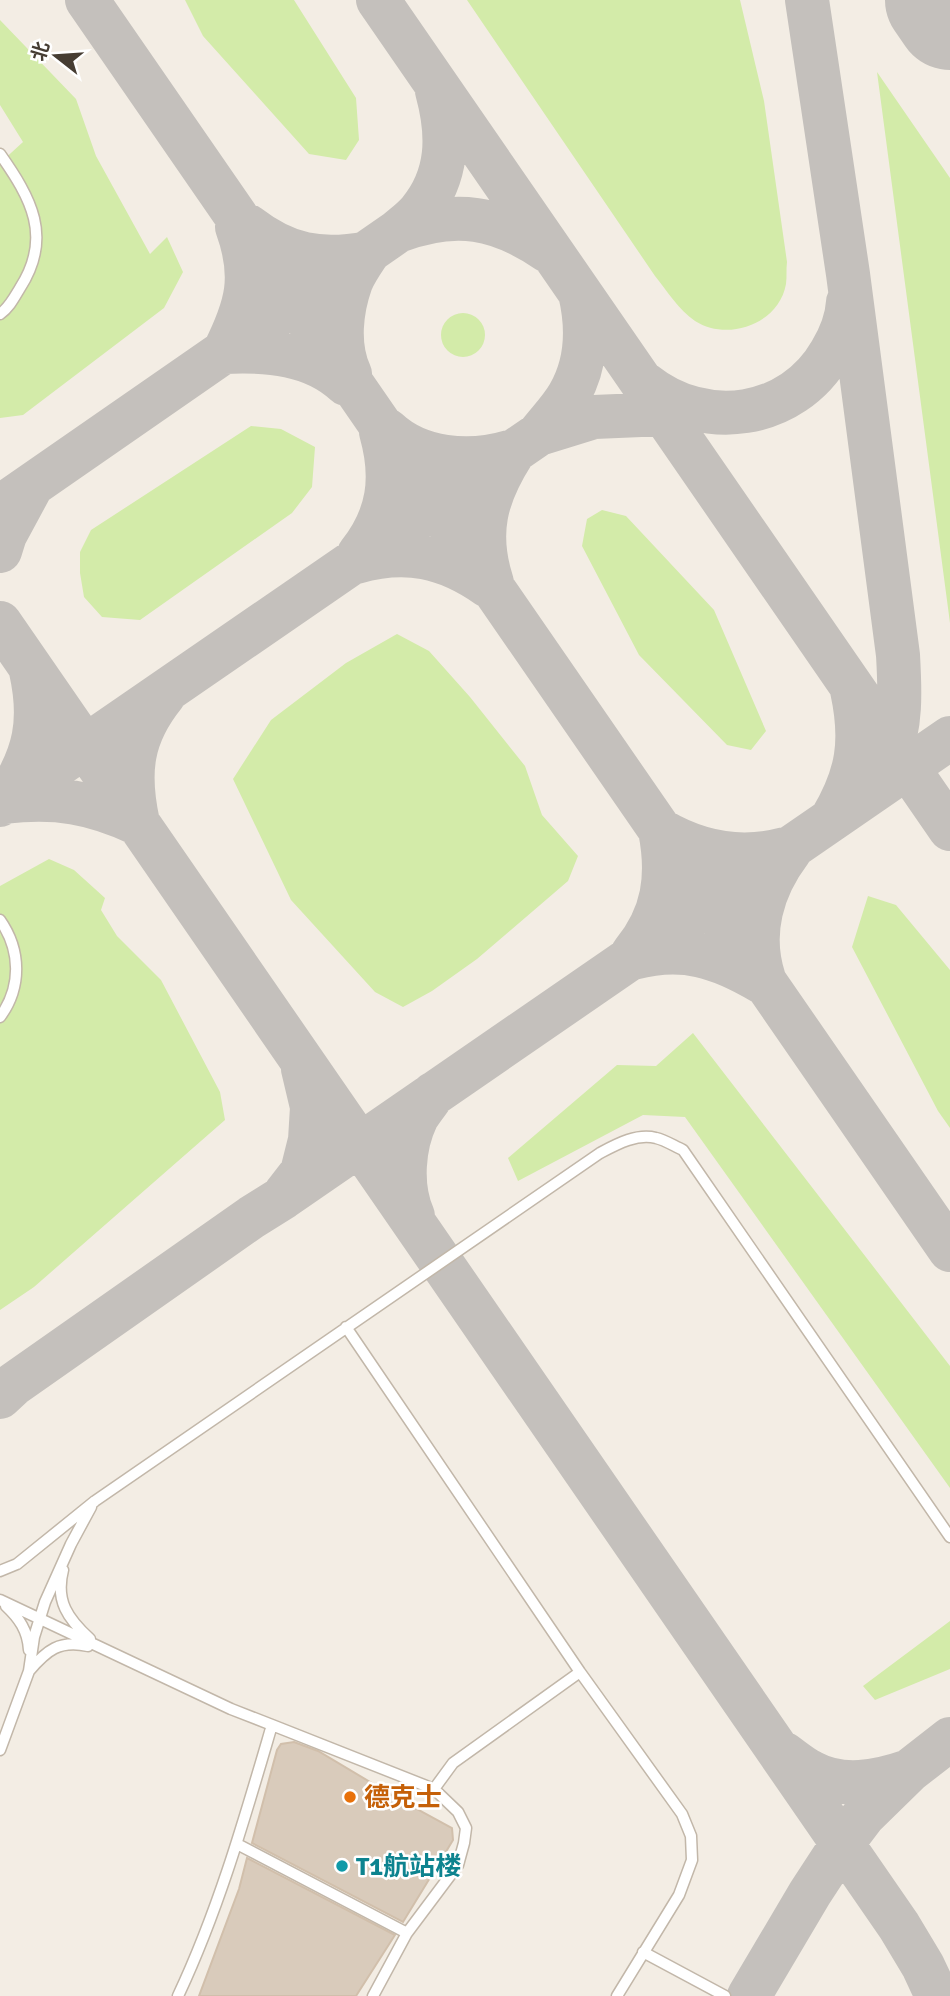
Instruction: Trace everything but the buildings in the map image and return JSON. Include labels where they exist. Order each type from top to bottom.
[{"type":"lane","points":[[0,154],[20,182],[31,204],[37,232],[35,254],[29,274],[6,310],[0,314]]},
{"type":"lane","points":[[0,920],[10,938],[17,967],[12,996],[0,1017]]},
{"type":"lane","points":[[0,1571],[17,1564],[95,1501],[600,1153],[639,1137],[655,1137],[683,1150],[950,1537]]},
{"type":"lane","points":[[346,1327],[580,1672],[682,1814],[691,1836],[692,1860],[679,1895],[617,1996]]},
{"type":"lane","points":[[0,1750],[29,1671],[39,1619],[71,1544],[95,1501]]},
{"type":"lane","points":[[71,1544],[61,1579],[62,1603],[74,1625],[101,1648]]},
{"type":"lane","points":[[1,1600],[231,1709],[434,1789],[458,1812],[466,1828],[458,1865],[407,1933],[373,1996]]},
{"type":"lane","points":[[1,1600],[19,1619],[29,1640],[29,1671]]},
{"type":"lane","points":[[29,1671],[45,1652],[60,1645],[77,1643],[101,1648]]},
{"type":"lane","points":[[434,1789],[453,1763],[580,1672]]},
{"type":"lane","points":[[178,1996],[195,1960],[237,1844],[272,1725]]},
{"type":"lane","points":[[237,1844],[407,1933]]},
{"type":"lane","points":[[643,1952],[724,1996]]},
{"type":"green space","points":[[185,0],[294,0],[356,98],[359,140],[346,160],[309,154],[203,36]]},
{"type":"green space","points":[[467,0],[740,0],[764,101],[787,262],[786,284],[773,310],[750,325],[722,330],[695,321],[684,311],[655,276]]},
{"type":"green space","points":[[0,20],[76,99],[96,156],[150,254],[167,237],[183,272],[164,308],[23,415],[0,418],[0,163],[23,142],[0,105]]},
{"type":"green space","points":[[877,72],[950,178],[950,623]]},
{"type":"green space","points":[[463,313],[478,320],[485,335],[478,350],[463,357],[448,350],[441,335],[448,320]]},
{"type":"green space","points":[[251,426],[281,429],[315,447],[312,487],[292,513],[140,620],[102,617],[84,597],[80,573],[80,552],[91,530]]},
{"type":"green space","points":[[602,510],[626,516],[714,610],[766,731],[751,750],[727,745],[639,655],[582,546],[587,519]]},
{"type":"green space","points":[[397,634],[429,651],[470,697],[525,766],[542,815],[578,856],[568,881],[477,959],[432,991],[403,1007],[375,992],[291,900],[233,779],[271,720],[346,663]]},
{"type":"green space","points":[[49,859],[74,870],[105,898],[101,910],[117,936],[161,980],[220,1092],[225,1120],[34,1287],[0,1310],[0,886]]},
{"type":"green space","points":[[868,896],[896,905],[950,970],[950,1128],[938,1111],[852,947]]},
{"type":"green space","points":[[693,1033],[950,1366],[950,1488],[685,1117],[643,1115],[518,1181],[508,1158],[617,1065],[656,1066]]},
{"type":"green space","points":[[950,1621],[950,1669],[875,1700],[863,1686]]},
{"type":"taxiway","points":[[87,0],[950,1250]]},
{"type":"taxiway","points":[[378,0],[950,829]]},
{"type":"taxiway","points":[[807,0],[848,274],[898,655],[898,722],[887,760]]},
{"type":"taxiway","points":[[0,507],[398,231],[414,217],[436,184],[444,154],[443,123],[437,91]]},
{"type":"taxiway","points":[[398,231],[439,220],[476,220],[512,230],[548,251]]},
{"type":"taxiway","points":[[248,226],[276,244],[305,254],[334,257],[368,253]]},
{"type":"taxiway","points":[[237,227],[246,261],[246,291],[238,320],[224,352],[289,356],[319,366],[346,384]]},
{"type":"taxiway","points":[[350,374],[343,352],[343,316],[351,282],[368,253]]},
{"type":"taxiway","points":[[0,805],[539,434],[566,400],[579,371],[585,332],[580,293]]},
{"type":"taxiway","points":[[645,384],[668,399],[693,408],[719,412],[746,411],[771,404],[794,392],[814,375],[837,340],[845,321],[848,302]]},
{"type":"taxiway","points":[[539,434],[594,417],[688,413]]},
{"type":"taxiway","points":[[387,430],[414,448],[445,457],[478,458],[509,452]]},
{"type":"taxiway","points":[[359,554],[377,525],[386,496],[387,465],[381,432]]},
{"type":"taxiway","points":[[492,583],[485,548],[486,516],[496,485],[513,453]]},
{"type":"taxiway","points":[[0,551],[5,535],[32,485]]},
{"type":"taxiway","points":[[356,562],[392,556],[425,558],[456,568],[488,586]]},
{"type":"taxiway","points":[[0,623],[899,1926],[937,1996]]},
{"type":"taxiway","points":[[7,797],[24,767],[34,737],[36,706],[31,671]]},
{"type":"taxiway","points":[[831,820],[847,788],[856,757],[857,726],[852,690]]},
{"type":"taxiway","points":[[138,823],[133,787],[134,755],[144,725],[164,695]]},
{"type":"taxiway","points":[[0,1397],[14,1384],[252,1217],[950,738]]},
{"type":"taxiway","points":[[4,802],[73,802],[105,810],[139,824]]},
{"type":"taxiway","points":[[660,830],[690,844],[720,853],[752,854],[785,849]]},
{"type":"taxiway","points":[[633,953],[652,924],[662,894],[664,863],[660,830]]},
{"type":"taxiway","points":[[764,979],[758,945],[761,912],[772,880],[790,851]]},
{"type":"taxiway","points":[[633,958],[668,953],[700,955],[730,965],[762,982]]},
{"type":"taxiway","points":[[285,1194],[302,1172],[310,1140],[312,1107],[303,1069]]},
{"type":"taxiway","points":[[413,1216],[406,1192],[406,1153],[417,1117],[433,1094]]},
{"type":"taxiway","points":[[749,1996],[810,1893],[864,1815],[909,1771],[950,1739]]},
{"type":"taxiway","points":[[783,1753],[811,1772],[835,1781],[872,1781],[909,1771]]},
{"type":"runway","points":[[939,0],[950,16]]},
{"type":"place","name":"德克士","points":[[350,1797]]},
{"type":"place","name":"T1航站楼","points":[[342,1866]]}]
